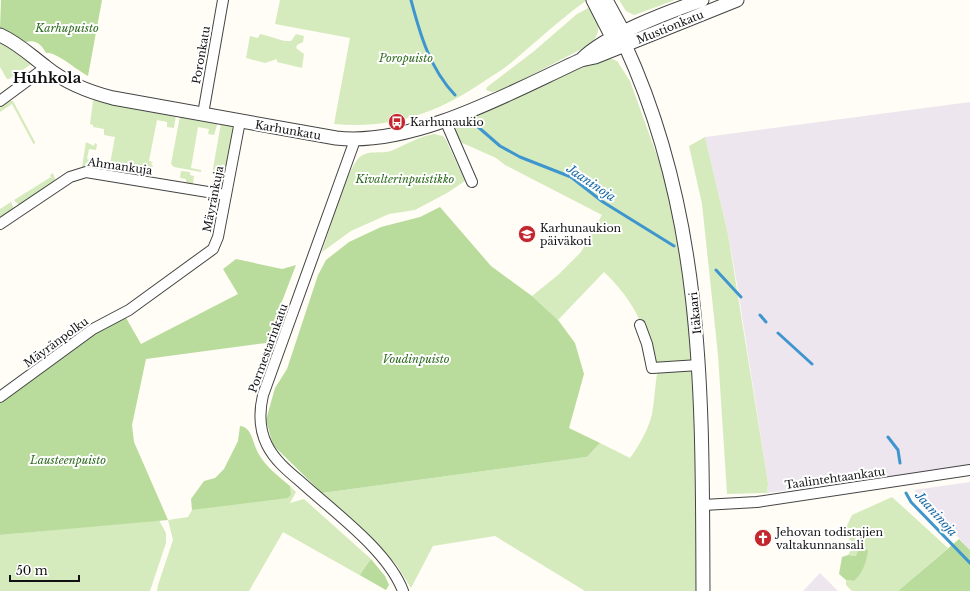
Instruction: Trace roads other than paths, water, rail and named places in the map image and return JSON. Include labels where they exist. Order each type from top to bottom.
[{"type":"street","name":"Poronkatu","points":[[203,114],[223,0]]},
{"type":"street","name":"Itäkaari","points":[[593,0],[621,39]]},
{"type":"street","name":"Itäkaari","points":[[606,0],[654,116],[677,195],[692,282],[699,365],[704,591]]},
{"type":"street","name":"Mustionkatu","points":[[621,39],[646,22],[702,0]]},
{"type":"street","name":"Mustionkatu","points":[[621,39],[737,0]]},
{"type":"street","name":"Karhunkatu","points":[[0,35],[17,44],[46,67],[74,85],[90,92],[113,98],[336,138],[355,140],[395,134],[445,120],[581,60],[595,57],[621,39]]},
{"type":"street","points":[[0,101],[46,67]]},
{"type":"street","points":[[445,120],[472,182]]},
{"type":"street","name":"Mäyränkuja","points":[[129,310],[213,249],[218,237],[240,121]]},
{"type":"street","name":"Pormestarinkatu","points":[[355,140],[263,395],[260,421],[267,446],[283,466],[372,547],[392,571],[402,591]]},
{"type":"street","name":"Ahmankuja","points":[[0,224],[70,177],[86,172],[226,196]]},
{"type":"street","name":"Mäyränpolku","points":[[0,397],[93,329],[129,310]]},
{"type":"street","points":[[640,325],[647,344],[652,368],[699,365]]},
{"type":"street","name":"Taalintehtaankatu","points":[[703,506],[757,502],[970,470]]},
{"type":"waterway","name":"Jaaninoja","points":[[411,0],[422,38],[432,62],[446,85],[455,95]]},
{"type":"waterway","name":"Jaaninoja","points":[[477,126],[500,146],[520,157],[571,177],[603,202],[674,246]]},
{"type":"waterway","name":"Jaaninoja","points":[[716,270],[741,297]]},
{"type":"waterway","name":"Jaaninoja","points":[[760,315],[766,322]]},
{"type":"waterway","name":"Jaaninoja","points":[[778,333],[812,364]]},
{"type":"waterway","name":"Jaaninoja","points":[[888,437],[898,450],[900,463]]},
{"type":"waterway","name":"Jaaninoja","points":[[906,493],[911,502],[970,563]]},
{"type":"place","name":"Karhunaukio","points":[[397,122]]},
{"type":"place","name":"Karhunaukion päiväkoti","points":[[527,234]]},
{"type":"place","name":"Jehovan todistajien valtakunnansali","points":[[763,538]]},
{"type":"district","name":"Huhkola","points":[[47,78]]},
{"type":"park label","name":"Karhupuisto","points":[[67,28]]},
{"type":"park label","name":"Poropuisto","points":[[406,58]]},
{"type":"park label","name":"Kivalterinpuistikko","points":[[405,179]]},
{"type":"park label","name":"Voudinpuisto","points":[[416,359]]},
{"type":"park label","name":"Lausteenpuisto","points":[[68,460]]}]
